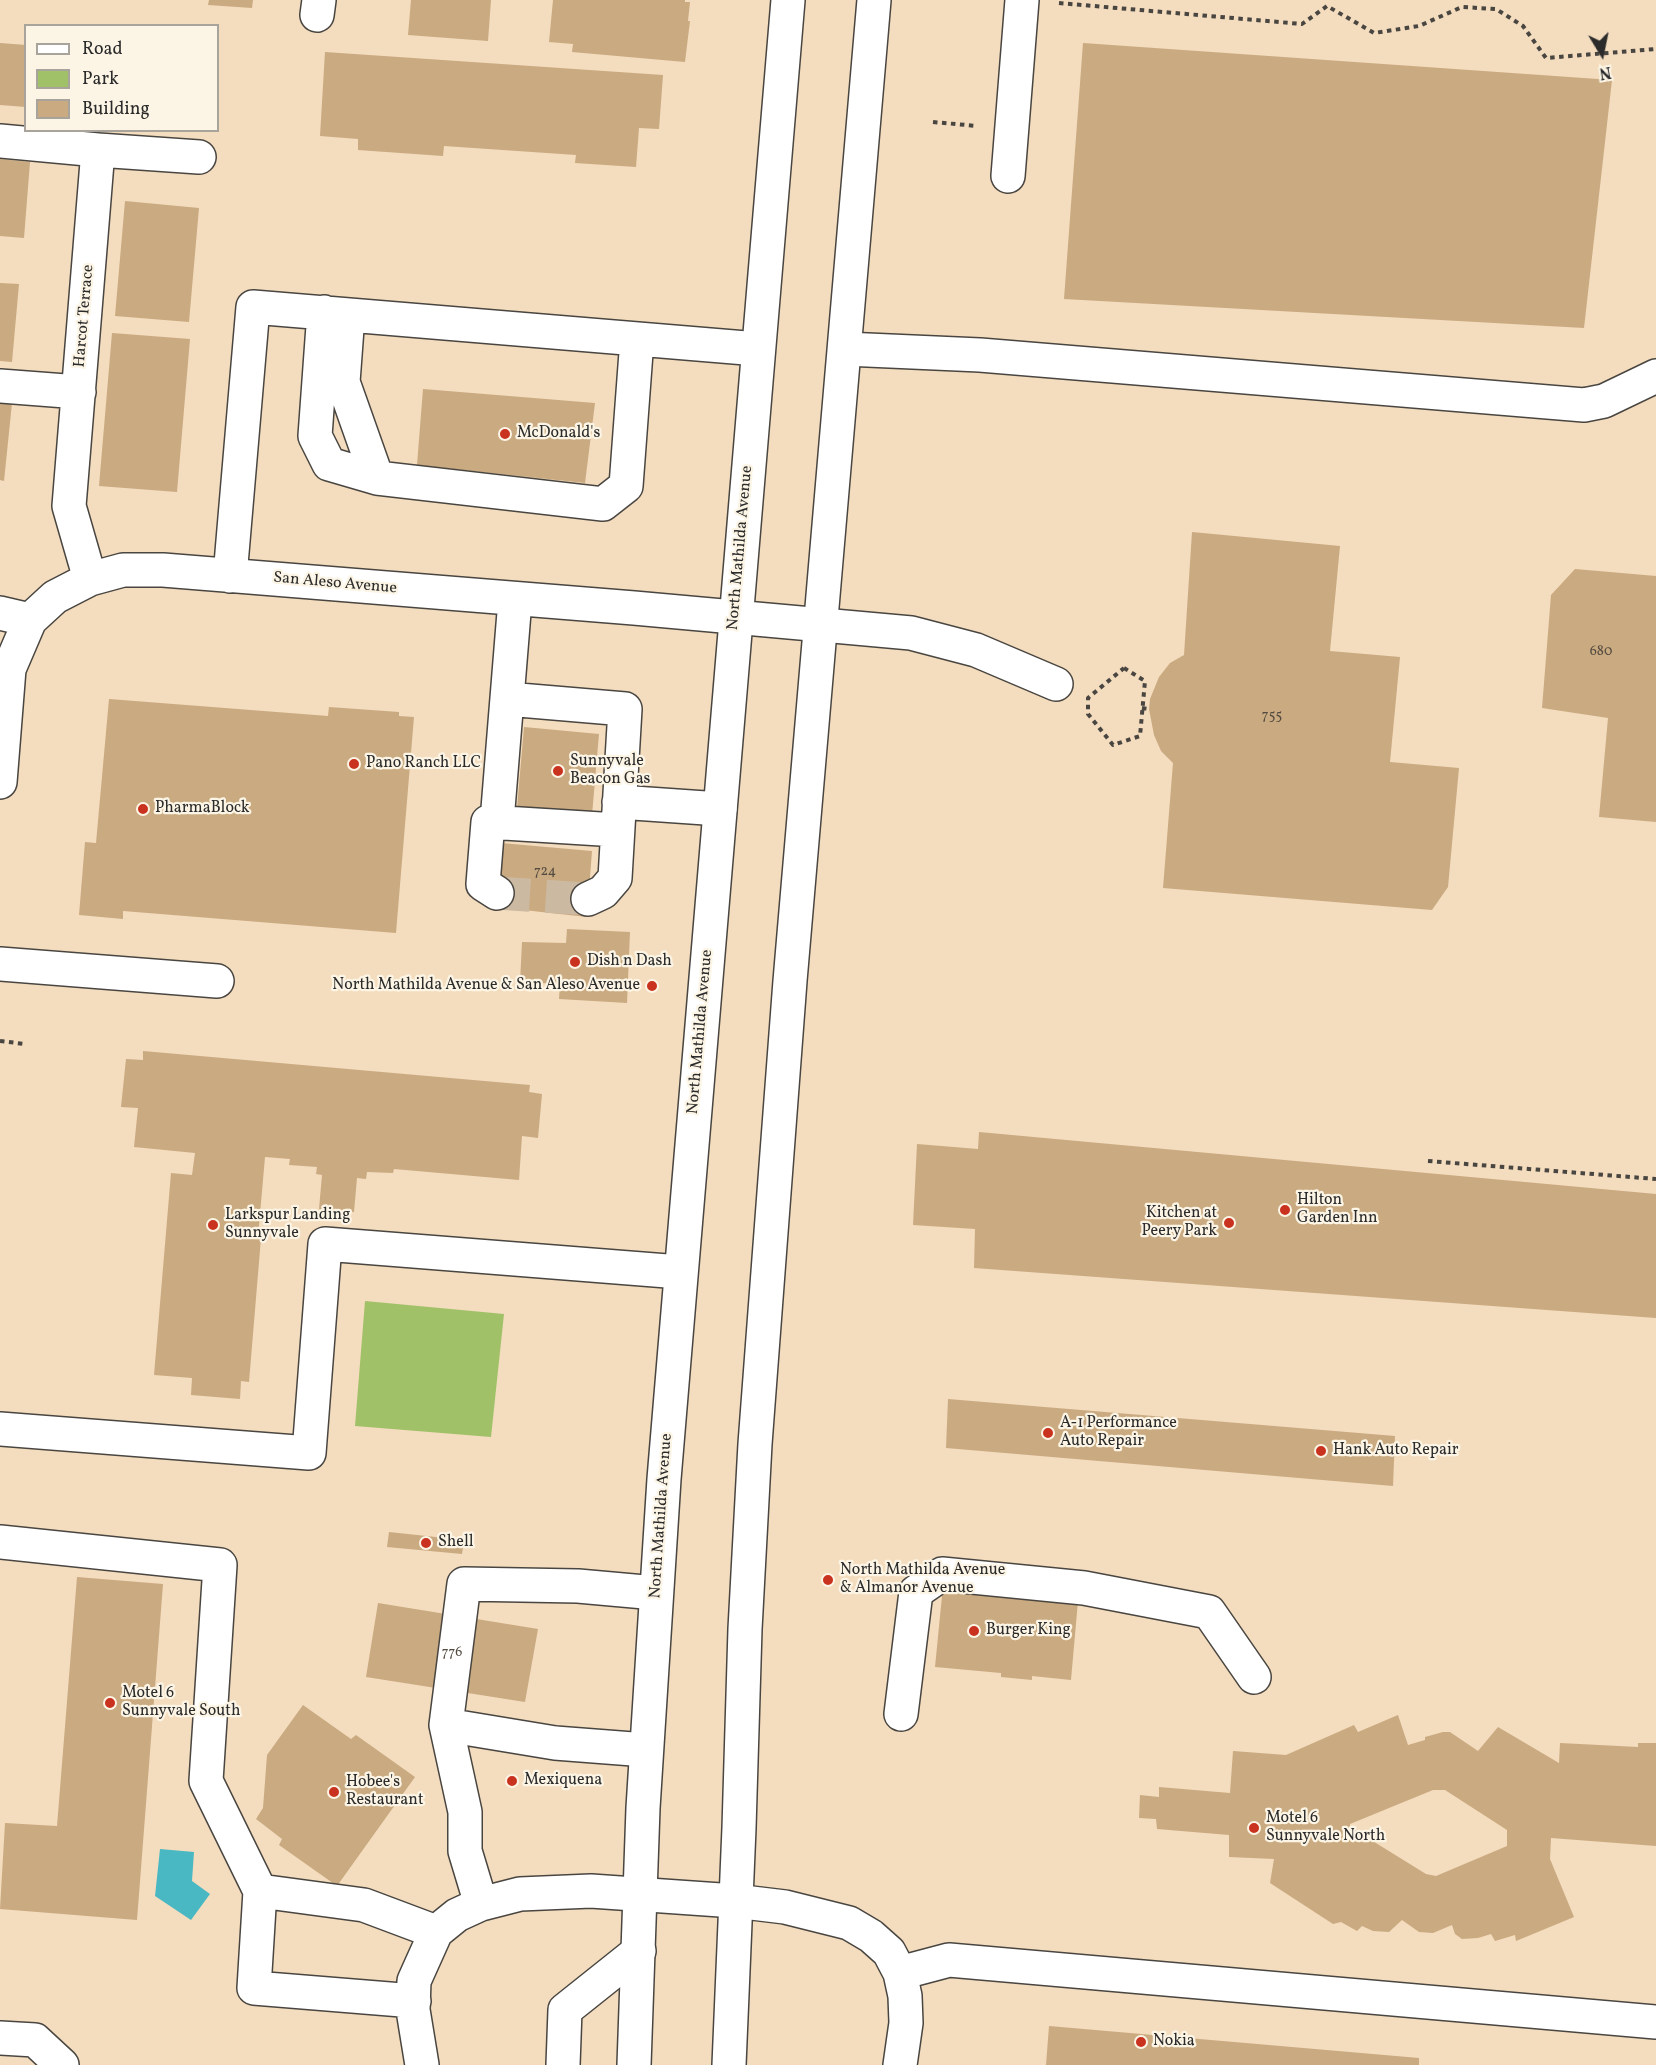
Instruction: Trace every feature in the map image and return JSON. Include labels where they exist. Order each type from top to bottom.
[{"type":"main road","name":"North Mathilda Avenue","points":[[634,2065],[646,1750],[656,1593],[680,1272],[788,0]]},
{"type":"main road","points":[[729,2065],[745,1629],[755,1444],[790,981],[874,0]]},
{"type":"main road","points":[[1008,176],[1022,0]]},
{"type":"main road","points":[[0,141],[199,157]]},
{"type":"main road","name":"Harcot Terrace","points":[[90,579],[69,506],[98,150]]},
{"type":"main road","points":[[230,576],[253,307],[758,349]]},
{"type":"main road","points":[[336,314],[315,436],[329,464],[377,478],[603,504],[626,486],[637,339]]},
{"type":"main road","points":[[336,314],[343,382],[377,478]]},
{"type":"main road","points":[[845,349],[980,355],[1584,405],[1604,401],[1656,376]]},
{"type":"main road","points":[[0,386],[79,392]]},
{"type":"main road","name":"San Aleso Avenue","points":[[0,782],[15,616],[90,579],[123,570],[163,570],[735,617],[921,635],[976,650],[1056,684]]},
{"type":"main road","points":[[497,821],[515,600]]},
{"type":"main road","points":[[507,699],[625,709],[615,878],[603,892],[588,899]]},
{"type":"main road","points":[[497,893],[483,884],[488,822],[720,809]]},
{"type":"main road","points":[[0,964],[217,981]]},
{"type":"main road","points":[[0,1429],[309,1453],[325,1244],[680,1272]]},
{"type":"main road","points":[[0,1542],[220,1565],[206,1781],[260,1891],[254,1988],[414,2001]]},
{"type":"main road","points":[[901,1714],[916,1592],[942,1574],[1084,1588],[1209,1612],[1254,1677]]},
{"type":"main road","points":[[482,1904],[465,1851],[465,1812],[446,1725],[464,1584],[578,1586],[656,1593]]},
{"type":"main road","points":[[446,1725],[555,1743],[646,1750]]},
{"type":"main road","points":[[260,1891],[364,1905],[436,1932]]},
{"type":"main road","points":[[422,2065],[414,2021],[414,1981],[436,1932],[457,1915],[482,1904],[520,1894],[591,1891],[735,1901],[785,1907],[849,1923],[871,1936],[889,1952],[900,1973],[905,1996],[906,2023],[900,2065]]},
{"type":"main road","points":[[563,2065],[565,2010],[639,1951]]},
{"type":"main road","points":[[900,1973],[949,1960],[1656,2022]]},
{"type":"main road","points":[[0,2038],[35,2040],[62,2065]]},
{"type":"path","points":[[1022,0],[1302,24],[1327,6],[1374,33],[1419,26],[1462,7],[1484,8],[1496,9],[1523,26],[1546,58],[1656,49]]},
{"type":"path","points":[[1124,668],[1145,681],[1142,708],[1140,736],[1113,745],[1088,714],[1088,698],[1124,668]]},
{"type":"path","points":[[1142,708],[1149,709]]},
{"type":"path","points":[[0,1041],[25,1044]]},
{"type":"path","points":[[1428,1161],[1656,1179]]},
{"type":"green space","points":[[365,1301],[504,1314],[491,1437],[355,1426]]},
{"type":"water","points":[[160,1849],[194,1852],[192,1881],[210,1894],[191,1920],[155,1896]]},
{"type":"building","points":[[209,0],[253,0],[252,8],[208,5]]},
{"type":"building","points":[[411,0],[491,0],[488,41],[408,35]]},
{"type":"building","points":[[553,0],[685,0],[685,2],[690,2],[685,62],[572,52],[573,44],[549,42]]},
{"type":"building","points":[[0,43],[24,45],[24,107],[0,105]]},
{"type":"building","points":[[1083,43],[1612,80],[1584,328],[1064,299]]},
{"type":"building","points":[[325,52],[663,75],[659,129],[639,128],[636,167],[575,163],[576,155],[444,146],[443,156],[358,150],[358,139],[320,136]]},
{"type":"building","points":[[0,159],[30,162],[24,238],[0,236]]},
{"type":"building","points":[[125,201],[199,208],[189,322],[115,316]]},
{"type":"building","points":[[0,283],[19,284],[12,362],[0,361]]},
{"type":"building","points":[[112,333],[190,339],[177,492],[99,486]]},
{"type":"building","name":"McDonald's","points":[[423,389],[595,403],[585,483],[417,465]]},
{"type":"building","points":[[0,402],[12,403],[4,481],[0,480]]},
{"type":"building","points":[[1192,532],[1340,546],[1330,651],[1400,657],[1390,762],[1459,768],[1448,887],[1432,910],[1163,888],[1173,763],[1161,751],[1154,735],[1149,709],[1150,699],[1159,677],[1170,663],[1184,655]]},
{"type":"building","points":[[1575,569],[1656,576],[1656,822],[1599,817],[1608,718],[1542,708],[1551,595]]},
{"type":"building","points":[[109,699],[328,716],[329,707],[399,712],[399,716],[414,717],[396,933],[123,911],[123,919],[79,915],[85,842],[96,843]]},
{"type":"building","name":"Sunnyvale Beacon Gas","points":[[524,727],[599,734],[592,815],[517,808]]},
{"type":"building","points":[[501,843],[592,851],[587,917],[496,907]]},
{"type":"building","name":"Dish n Dash","points":[[567,929],[630,932],[627,1003],[559,999],[560,984],[520,982],[522,942],[566,943]]},
{"type":"building","name":"Larkspur Landing Sunnyvale","points":[[143,1051],[530,1085],[529,1092],[542,1094],[538,1138],[522,1136],[519,1180],[394,1169],[393,1173],[367,1172],[366,1179],[357,1178],[354,1212],[319,1209],[322,1175],[316,1174],[317,1167],[289,1165],[290,1159],[265,1157],[249,1382],[241,1381],[240,1399],[191,1395],[192,1378],[154,1375],[171,1173],[192,1175],[195,1153],[134,1147],[138,1108],[121,1107],[126,1059],[143,1060]]},
{"type":"building","name":"Hilton Garden Inn","points":[[979,1132],[1656,1194],[1656,1318],[974,1268],[975,1229],[913,1225],[917,1144],[978,1149]]},
{"type":"building","points":[[948,1399],[1395,1436],[1393,1486],[946,1448]]},
{"type":"building","name":"Shell","points":[[389,1532],[464,1540],[462,1554],[387,1547]]},
{"type":"building","name":"Motel 6 Sunnyvale South","points":[[77,1577],[163,1584],[137,1920],[0,1909],[5,1823],[57,1826]]},
{"type":"building","points":[[943,1586],[1078,1601],[1071,1680],[1032,1676],[1032,1680],[1001,1677],[1001,1673],[935,1667]]},
{"type":"building","points":[[378,1603],[538,1629],[525,1702],[366,1677]]},
{"type":"building","name":"Hobee's Restaurant","points":[[303,1705],[351,1739],[356,1735],[415,1777],[337,1886],[279,1845],[282,1839],[256,1819],[263,1808],[267,1755]]},
{"type":"building","name":"Motel 6 Sunnyvale North","points":[[1398,1715],[1408,1745],[1425,1740],[1425,1737],[1450,1732],[1478,1751],[1498,1727],[1559,1763],[1560,1743],[1638,1747],[1638,1743],[1656,1743],[1656,1846],[1551,1838],[1550,1859],[1574,1917],[1516,1941],[1515,1935],[1495,1941],[1491,1934],[1462,1939],[1455,1934],[1452,1925],[1433,1933],[1419,1932],[1402,1920],[1389,1932],[1373,1931],[1362,1926],[1357,1931],[1341,1922],[1333,1924],[1270,1883],[1274,1859],[1229,1857],[1229,1835],[1157,1829],[1156,1819],[1139,1818],[1140,1795],[1159,1797],[1159,1787],[1230,1793],[1233,1751],[1286,1755],[1354,1725],[1358,1732]],"holes":[[[1433,1790],[1445,1790],[1507,1830],[1507,1846],[1436,1876],[1426,1874],[1350,1827],[1350,1824]]]},
{"type":"building","name":"Nokia","points":[[1049,2026],[1419,2058],[1419,2065],[1046,2065]]},
{"type":"tunnel","points":[[497,893],[588,899]]},
{"type":"place","name":"McDonald's","points":[[505,434]]},
{"type":"place","name":"Pano Ranch LLC","points":[[354,764]]},
{"type":"place","name":"Sunnyvale Beacon Gas","points":[[558,771]]},
{"type":"place","name":"PharmaBlock","points":[[143,809]]},
{"type":"place","name":"Dish n Dash","points":[[575,962]]},
{"type":"place","name":"North Mathilda Avenue & San Aleso Avenue","points":[[652,986]]},
{"type":"place","name":"Hilton Garden Inn","points":[[1285,1210]]},
{"type":"place","name":"Kitchen at Peery Park","points":[[1229,1223]]},
{"type":"place","name":"Larkspur Landing Sunnyvale","points":[[213,1225]]},
{"type":"place","name":"A-1 Performance Auto Repair","points":[[1048,1433]]},
{"type":"place","name":"Hank Auto Repair","points":[[1321,1451]]},
{"type":"place","name":"Shell","points":[[426,1543]]},
{"type":"place","name":"North Mathilda Avenue & Almanor Avenue","points":[[828,1580]]},
{"type":"place","name":"Burger King","points":[[974,1631]]},
{"type":"place","name":"Motel 6 Sunnyvale South","points":[[110,1703]]},
{"type":"place","name":"Mexiquena","points":[[512,1781]]},
{"type":"place","name":"Hobee's Restaurant","points":[[334,1792]]},
{"type":"place","name":"Motel 6 Sunnyvale North","points":[[1254,1828]]},
{"type":"place","name":"Nokia","points":[[1141,2042]]}]
